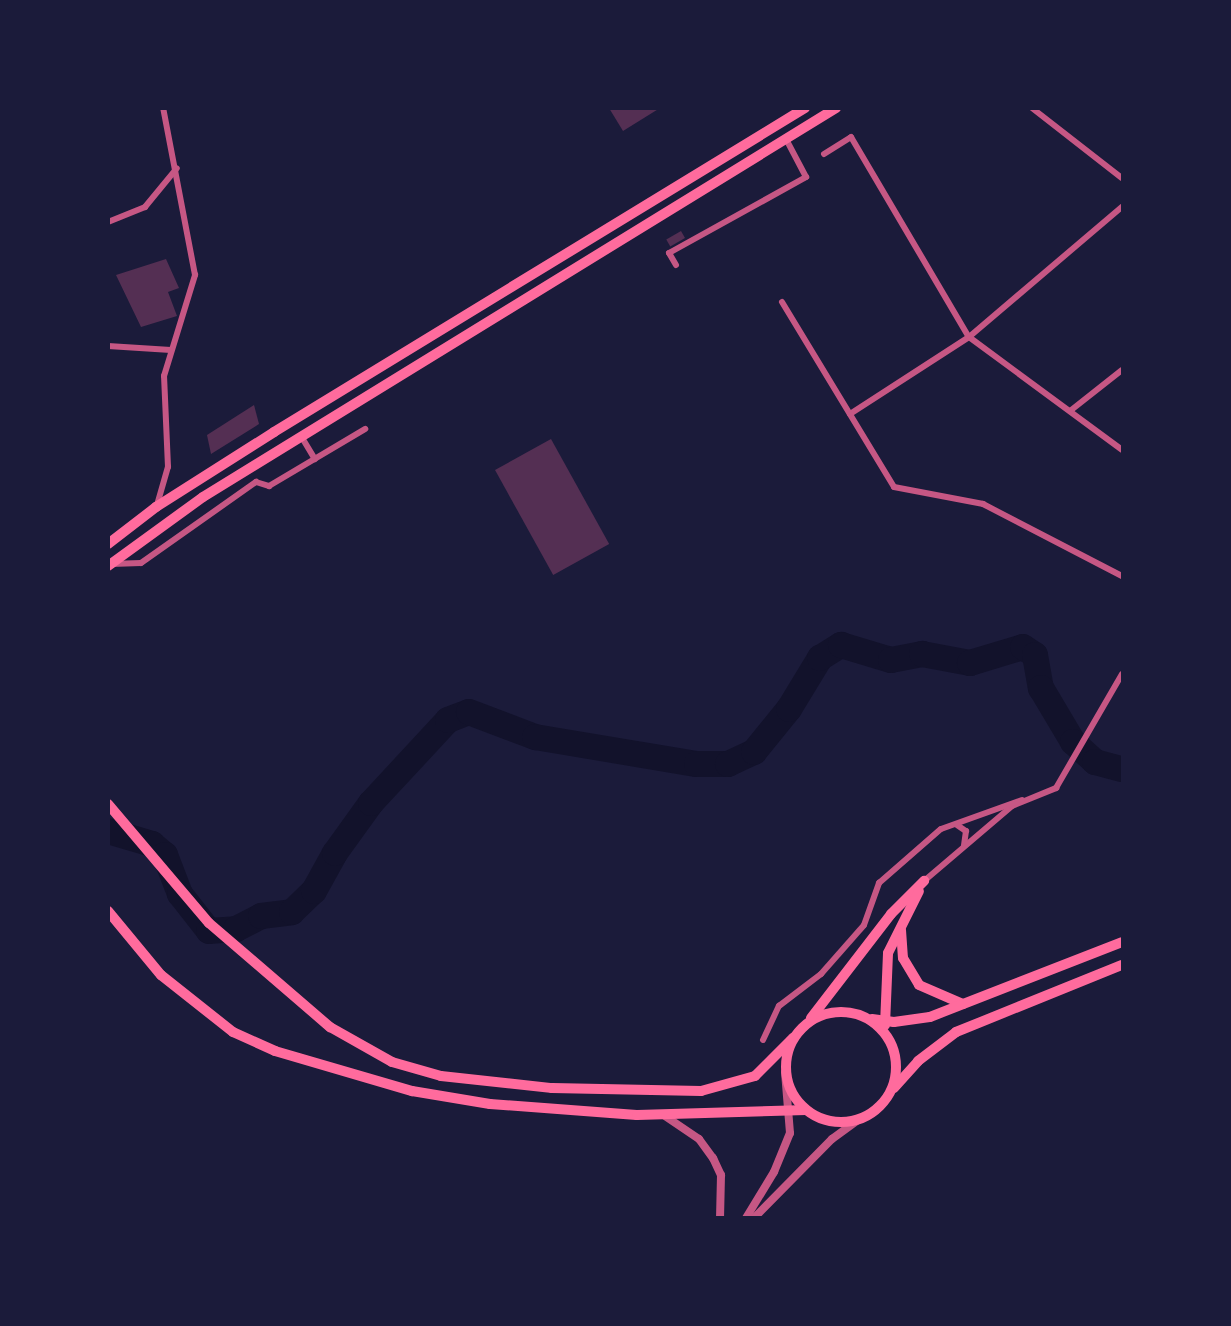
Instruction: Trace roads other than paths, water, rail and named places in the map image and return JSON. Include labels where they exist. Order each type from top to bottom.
[{"type":"main road","points":[[108,544],[156,507],[805,108]]},
{"type":"main road","points":[[110,565],[173,516],[836,108]]},
{"type":"main road","points":[[108,804],[188,900],[254,963],[330,1027],[370,1053],[415,1069],[468,1079],[625,1092],[701,1091],[755,1076],[793,1038],[891,914],[924,881]]},
{"type":"main road","points":[[885,1100],[896,1070],[885,1022],[886,961],[924,881]]},
{"type":"main road","points":[[108,911],[161,975],[210,1018],[252,1043],[412,1091],[490,1104],[665,1116],[790,1109],[806,1110],[834,1122],[860,1118],[885,1100],[918,1061],[956,1032],[1122,965]]},
{"type":"main road","points":[[901,925],[903,958],[911,974],[933,994],[963,1004]]},
{"type":"main road","points":[[805,1024],[833,1012],[885,1022],[930,1017],[1122,942]]},
{"type":"main road","points":[[864,1016],[889,1040]]},
{"type":"main road","points":[[793,1038],[785,1072],[789,1086],[806,1110]]},
{"type":"street","points":[[156,507],[168,467],[164,376],[171,350],[188,311],[195,275],[177,168],[163,108]]},
{"type":"street","points":[[1032,108],[1122,178]]},
{"type":"street","points":[[824,154],[851,137],[969,337],[1122,450]]},
{"type":"street","points":[[676,265],[669,253],[806,177],[786,139]]},
{"type":"street","points":[[108,222],[145,207],[177,168]]},
{"type":"street","points":[[850,414],[969,337],[1122,207]]},
{"type":"street","points":[[782,302],[894,487],[983,504],[1122,576]]},
{"type":"street","points":[[108,346],[171,350]]},
{"type":"street","points":[[1070,411],[1122,370]]},
{"type":"street","points":[[110,565],[141,563],[256,482],[270,486],[365,429]]},
{"type":"street","points":[[301,436],[315,459]]},
{"type":"street","points":[[763,1040],[779,1006],[821,974],[864,925],[879,883],[941,829],[1056,788],[1122,674]]},
{"type":"street","points":[[924,881],[1022,800]]},
{"type":"street","points":[[955,824],[966,831],[963,847]]},
{"type":"street","points":[[746,1217],[785,1150],[790,1109],[785,1072]]},
{"type":"street","points":[[665,1116],[699,1139],[713,1158],[721,1175],[720,1217]]},
{"type":"street","points":[[754,1217],[832,1139],[860,1118]]},
{"type":"waterway","points":[[108,831],[152,844],[165,855],[180,894],[209,931],[236,929],[261,916],[292,912],[314,891],[335,853],[371,803],[448,720],[469,712],[535,737],[697,764],[728,764],[754,752],[789,709],[820,658],[841,645],[891,660],[922,654],[970,663],[1023,647],[1035,655],[1041,688],[1073,742],[1095,762],[1122,769]]}]
